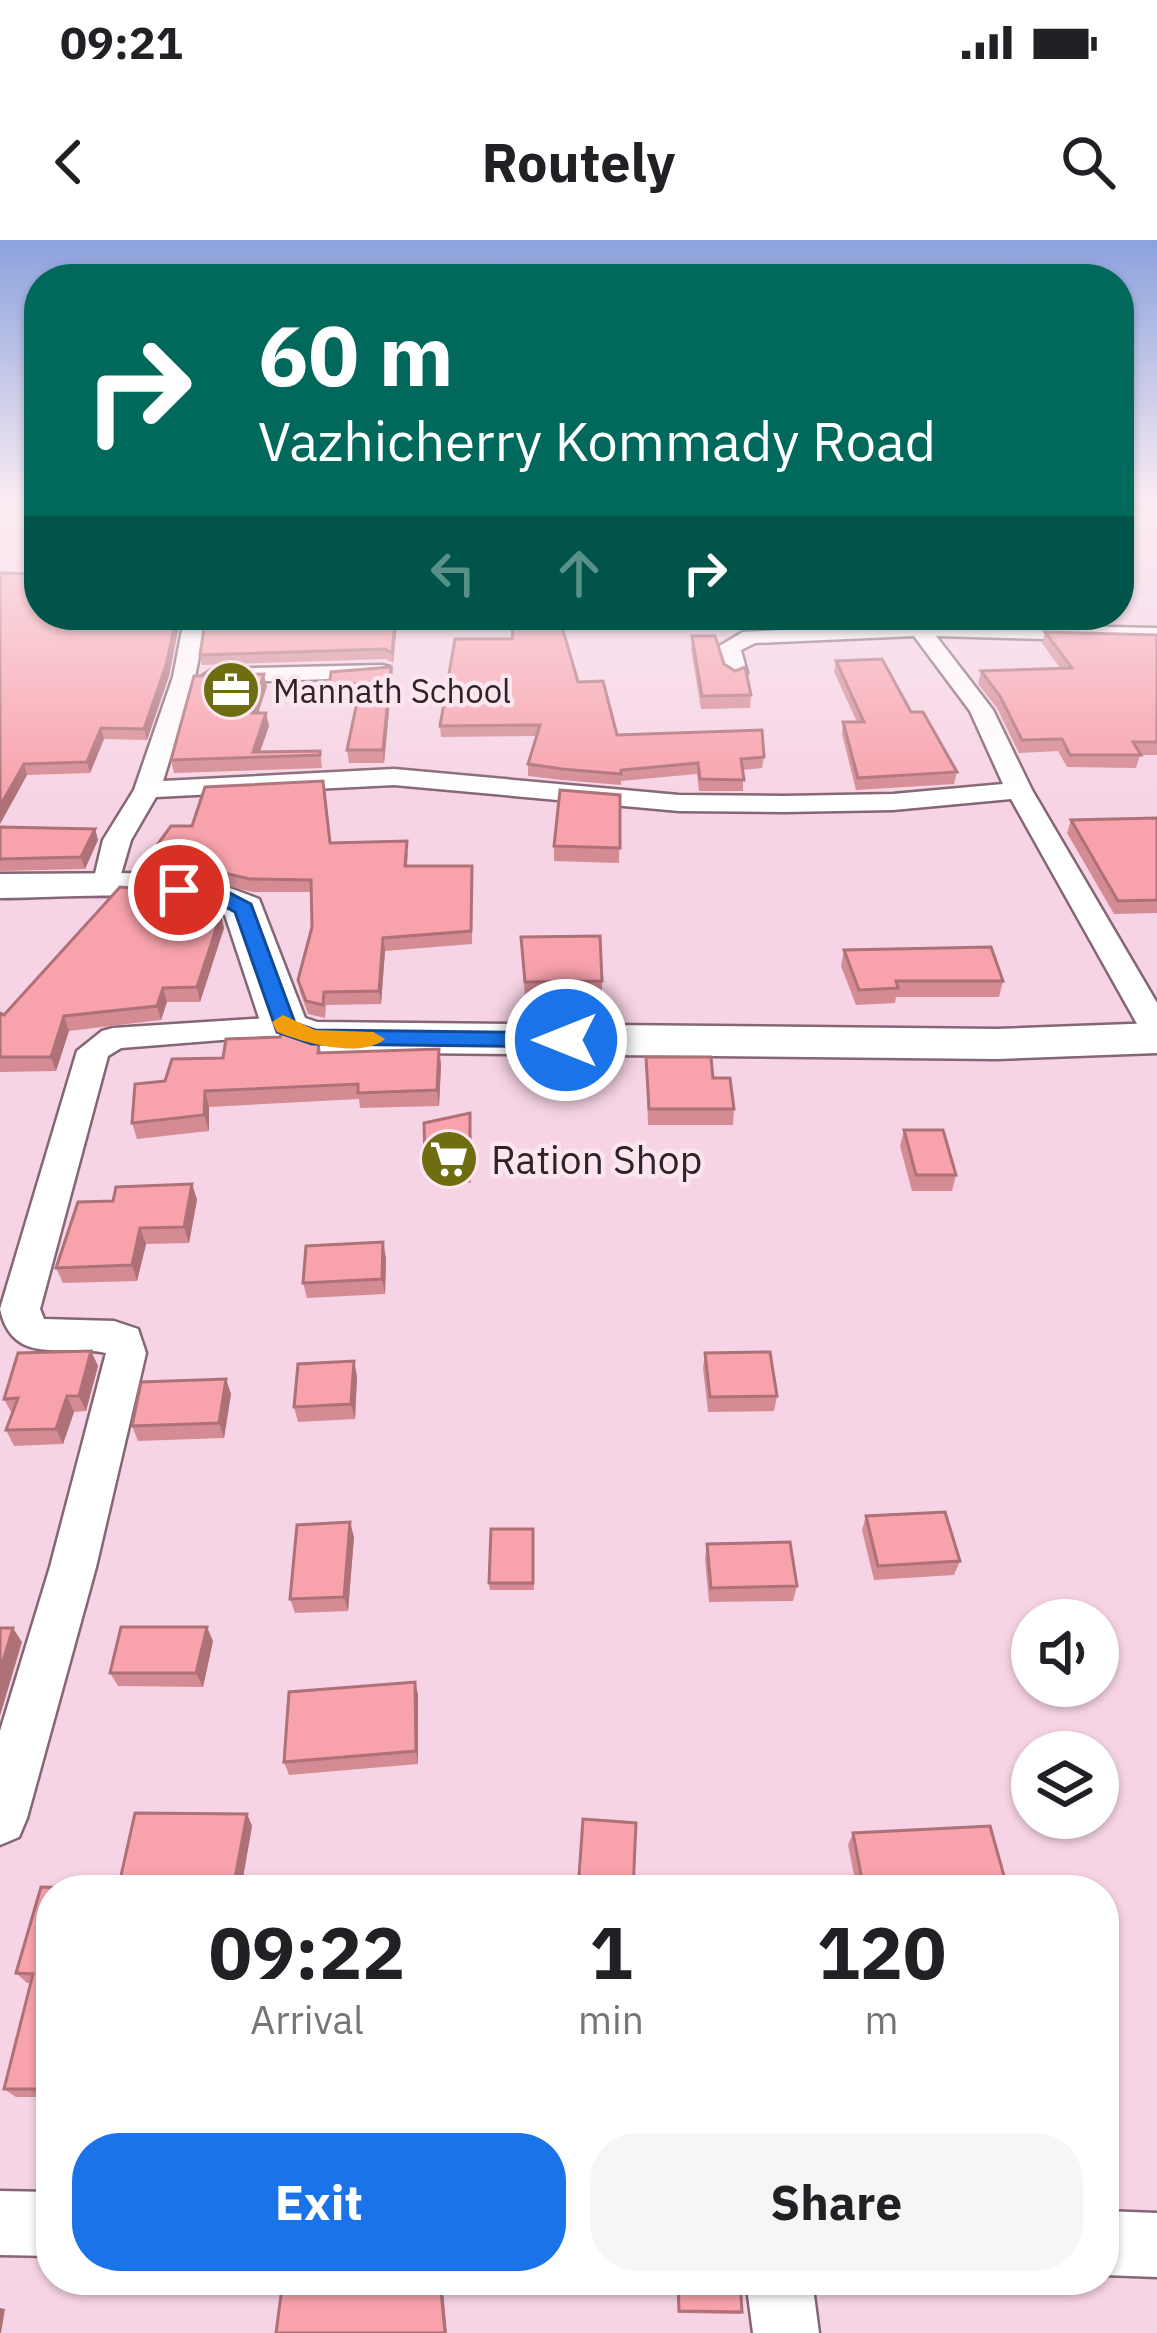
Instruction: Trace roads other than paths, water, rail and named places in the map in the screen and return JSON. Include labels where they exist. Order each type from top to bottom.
[{"type":"main road","points":[[0,886],[107,882],[215,894],[244,908],[285,1027],[312,1037],[997,1044],[1157,1034]]},
{"type":"street","points":[[107,882],[117,840],[147,790],[184,677],[193,630]]},
{"type":"street","points":[[736,674],[729,647],[735,640],[889,630]]},
{"type":"street","points":[[921,630],[981,710],[1019,790],[1157,1034]]},
{"type":"street","points":[[1080,630],[1157,635]]},
{"type":"street","points":[[184,677],[386,671]]},
{"type":"street","points":[[147,790],[394,777],[679,803],[784,804],[893,802],[1019,790]]},
{"type":"street","points":[[0,1818],[73,1567],[126,1353],[124,1340],[114,1336],[37,1334],[24,1326],[20,1309],[93,1051],[113,1037],[285,1027]]},
{"type":"street","points":[[0,2224],[36,2224]]},
{"type":"street","points":[[1119,2244],[1157,2246]]},
{"type":"street","points":[[781,2295],[786,2333]]},
{"type":"place","name":"Mannath School","points":[[231,690]]},
{"type":"place","name":"Ration Shop","points":[[449,1159]]}]
